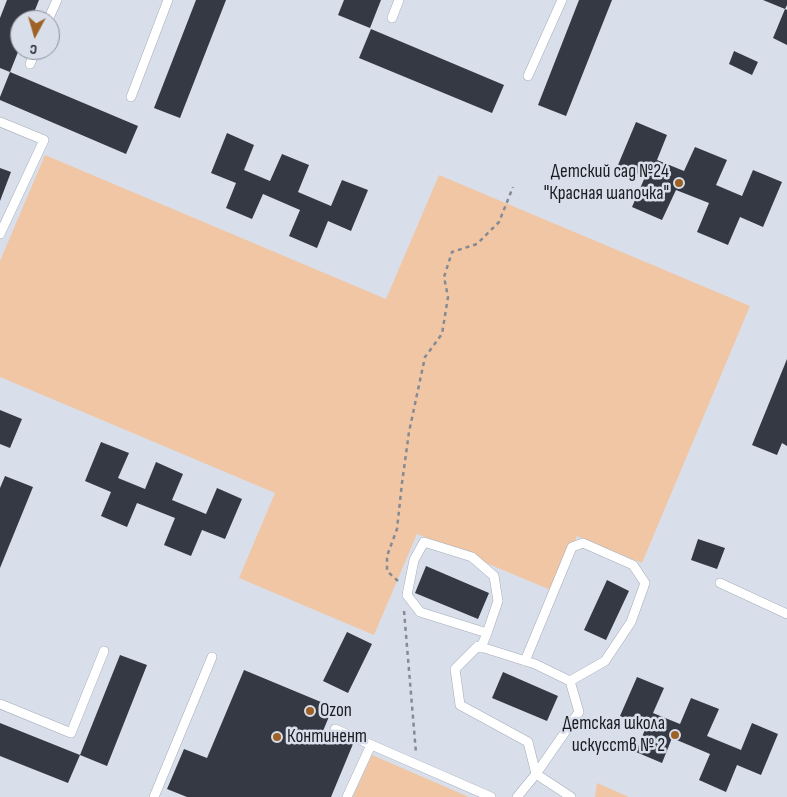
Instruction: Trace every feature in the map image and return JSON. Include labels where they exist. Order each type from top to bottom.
[{"type":"lane","points":[[131,98],[168,0]]},
{"type":"lane","points":[[392,18],[399,0]]},
{"type":"lane","points":[[528,76],[562,0]]},
{"type":"lane","points":[[30,64],[32,60]]},
{"type":"lane","points":[[0,122],[44,140],[0,234]]},
{"type":"lane","points":[[481,648],[498,602],[494,576],[472,557],[424,542],[414,560],[407,595],[420,612],[486,633]]},
{"type":"lane","points":[[525,661],[572,547],[583,543],[633,565],[645,583],[631,622],[606,661],[570,682]]},
{"type":"lane","points":[[720,583],[787,614]]},
{"type":"lane","points":[[517,797],[536,774],[579,712],[570,682],[535,664],[478,646],[455,669],[460,705],[528,742],[536,774],[570,797]]},
{"type":"lane","points":[[0,704],[70,733],[104,651]]},
{"type":"lane","points":[[154,797],[212,657]]},
{"type":"lane","points":[[335,729],[491,797]]},
{"type":"lane","points":[[348,797],[371,745]]},
{"type":"path","points":[[404,586],[387,571],[387,556],[397,529],[409,432],[425,357],[442,334],[448,297],[444,277],[452,252],[477,244],[498,222],[513,186]]},
{"type":"path","points":[[404,603],[417,765]]},
{"type":"shaded area","points":[[45,155],[386,299],[439,175],[750,306],[642,563],[577,536],[553,591],[417,534],[374,635],[239,578],[275,493],[0,377],[0,261]]},
{"type":"shaded area","points":[[372,755],[469,797],[353,797]]},
{"type":"shaded area","points":[[597,783],[629,797],[595,797]]},
{"type":"building","points":[[7,0],[39,0],[35,10],[10,10],[10,60],[15,60],[10,72],[0,68],[0,18]]},
{"type":"building","points":[[196,0],[226,0],[180,118],[154,108]]},
{"type":"building","points":[[344,0],[381,0],[370,28],[338,15]]},
{"type":"building","points":[[579,0],[612,0],[566,116],[538,105]]},
{"type":"building","points":[[763,0],[787,0],[787,5],[785,9]]},
{"type":"building","points":[[785,9],[787,10],[787,45],[773,38]]},
{"type":"building","points":[[371,29],[504,85],[492,113],[359,58]]},
{"type":"building","points":[[734,51],[758,62],[752,75],[729,64]]},
{"type":"building","points":[[10,72],[138,126],[126,154],[0,100]]},
{"type":"building","name":"Детский сад №24 \"Красная шапочка\"","points":[[636,122],[667,135],[657,160],[684,171],[695,147],[727,160],[716,185],[742,196],[753,170],[782,182],[763,227],[740,217],[728,245],[697,232],[709,203],[676,190],[662,220],[632,207],[645,177],[618,165]]},
{"type":"building","points":[[227,133],[254,145],[244,170],[270,181],[282,154],[309,165],[298,192],[331,206],[342,180],[368,190],[351,231],[328,221],[317,248],[289,236],[300,210],[263,194],[252,219],[226,208],[236,183],[211,173]]},
{"type":"building","points":[[0,168],[11,172],[0,201]]},
{"type":"building","points":[[787,359],[787,446],[782,443],[777,455],[752,445]]},
{"type":"building","points":[[0,410],[22,419],[10,448],[0,444]]},
{"type":"building","points":[[101,442],[129,453],[118,478],[145,489],[156,462],[183,474],[172,500],[206,514],[217,488],[242,499],[225,539],[202,530],[191,556],[164,545],[175,518],[137,503],[127,527],[101,516],[111,492],[85,481]]},
{"type":"building","points":[[5,476],[33,487],[0,568],[0,488]]},
{"type":"building","points":[[698,539],[725,548],[717,569],[691,560]]},
{"type":"building","points":[[426,566],[489,593],[478,619],[415,593]]},
{"type":"building","points":[[607,580],[629,591],[606,640],[584,630]]},
{"type":"building","points":[[347,632],[372,644],[348,693],[323,681]]},
{"type":"building","points":[[120,655],[147,665],[107,766],[80,755]]},
{"type":"building","name":"Континент","points":[[244,670],[333,707],[323,731],[353,744],[331,797],[187,797],[167,789],[184,749],[207,758]]},
{"type":"building","points":[[503,672],[558,696],[547,721],[492,698]]},
{"type":"building","name":"Детская школа искусств № 2","points":[[637,677],[664,688],[653,713],[680,724],[691,698],[719,709],[707,736],[741,750],[752,723],[778,734],[761,775],[737,765],[726,792],[699,780],[710,754],[672,738],[662,763],[636,752],[646,727],[620,716]]},
{"type":"building","points":[[0,723],[80,755],[68,783],[0,756]]},
{"type":"place","name":"Детский сад №24 \"Красная шапочка\"","points":[[679,183]]},
{"type":"place","name":"Ozon","points":[[310,711]]},
{"type":"place","name":"Детская школа искусств № 2","points":[[675,735]]},
{"type":"place","name":"Континент","points":[[277,737]]}]
